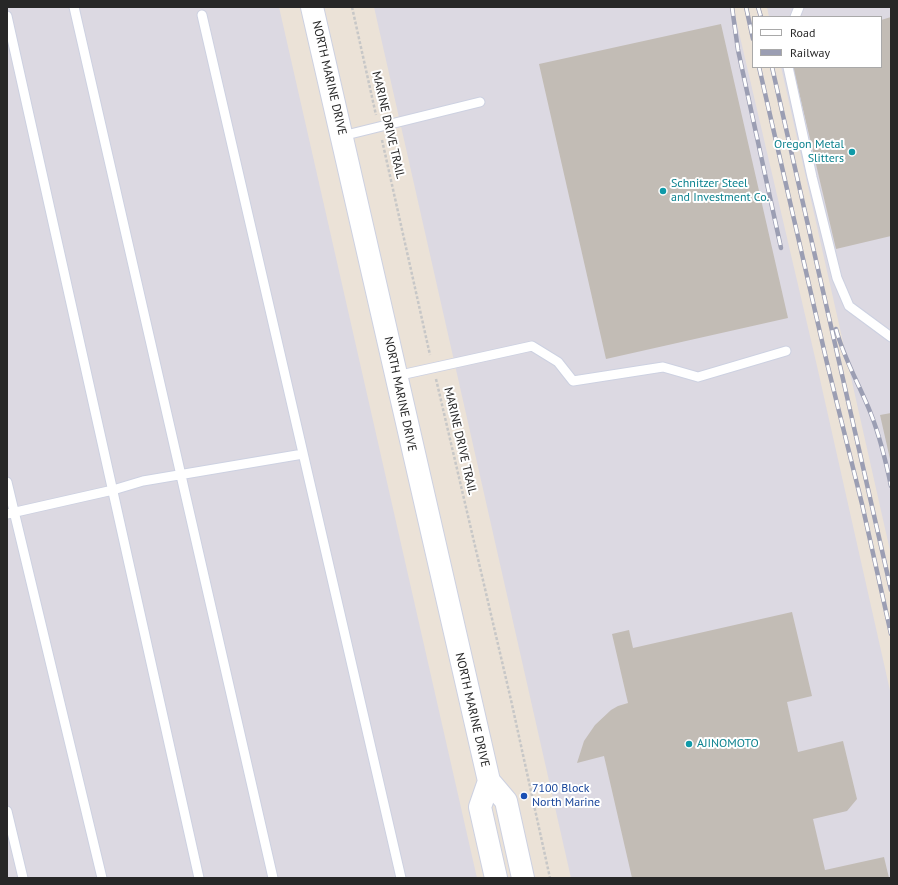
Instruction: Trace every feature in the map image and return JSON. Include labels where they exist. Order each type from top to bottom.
[{"type":"main road","name":"NORTH MARINE DRIVE","points":[[312,7],[488,781],[506,801],[523,878]]},
{"type":"main road","name":"NORTH MARINE DRIVE","points":[[488,781],[480,807],[496,878]]},
{"type":"lane","points":[[74,7],[272,878]]},
{"type":"lane","points":[[202,15],[401,878]]},
{"type":"lane","points":[[7,16],[199,878]]},
{"type":"lane","points":[[788,68],[812,177],[837,278],[849,306],[891,337]]},
{"type":"lane","points":[[342,136],[480,102]]},
{"type":"lane","points":[[396,376],[532,346],[558,362],[574,381],[663,367],[698,377],[786,351]]},
{"type":"lane","points":[[11,513],[113,490],[144,481],[303,454]]},
{"type":"lane","points":[[7,482],[11,513],[102,878]]},
{"type":"lane","points":[[7,811],[23,878]]},
{"type":"path","name":"MARINE DRIVE TRAIL","points":[[352,7],[433,368],[511,700],[550,878]]},
{"type":"shaded area","points":[[7,7],[279,7],[477,878],[7,878]]},
{"type":"shaded area","points":[[374,7],[733,7],[817,366],[891,695],[891,878],[571,878]]},
{"type":"shaded area","points":[[767,7],[891,7],[891,555],[781,68],[882,68],[882,16],[769,16]]},
{"type":"building","name":"Oregon Metal Slitters","points":[[891,17],[891,236],[836,249],[793,68],[882,68],[882,20]]},
{"type":"building","name":"Schnitzer Steel and Investment Co.","points":[[721,24],[788,318],[606,359],[539,64]]},
{"type":"building","points":[[891,413],[891,459],[890,459],[880,415]]},
{"type":"building","name":"AJINOMOTO","points":[[792,612],[812,696],[787,702],[798,752],[843,741],[857,799],[847,811],[813,819],[825,870],[884,857],[889,878],[632,878],[604,756],[577,763],[584,741],[595,725],[611,710],[628,703],[612,634],[629,630],[633,648]]},
{"type":"railway","points":[[732,7],[738,50],[781,248]]},
{"type":"railway","points":[[746,7],[752,34]]},
{"type":"railway","points":[[758,7],[761,16]]},
{"type":"railway","points":[[759,68],[827,363],[862,504],[891,634]]},
{"type":"railway","points":[[772,68],[891,590]]},
{"type":"railway","points":[[836,329],[843,351],[874,423],[891,486]]},
{"type":"place","name":"Oregon Metal Slitters","points":[[852,152]]},
{"type":"place","name":"Schnitzer Steel and Investment Co.","points":[[663,191]]},
{"type":"place","name":"AJINOMOTO","points":[[689,744]]},
{"type":"place","name":"7100 Block North Marine","points":[[524,796]]}]
